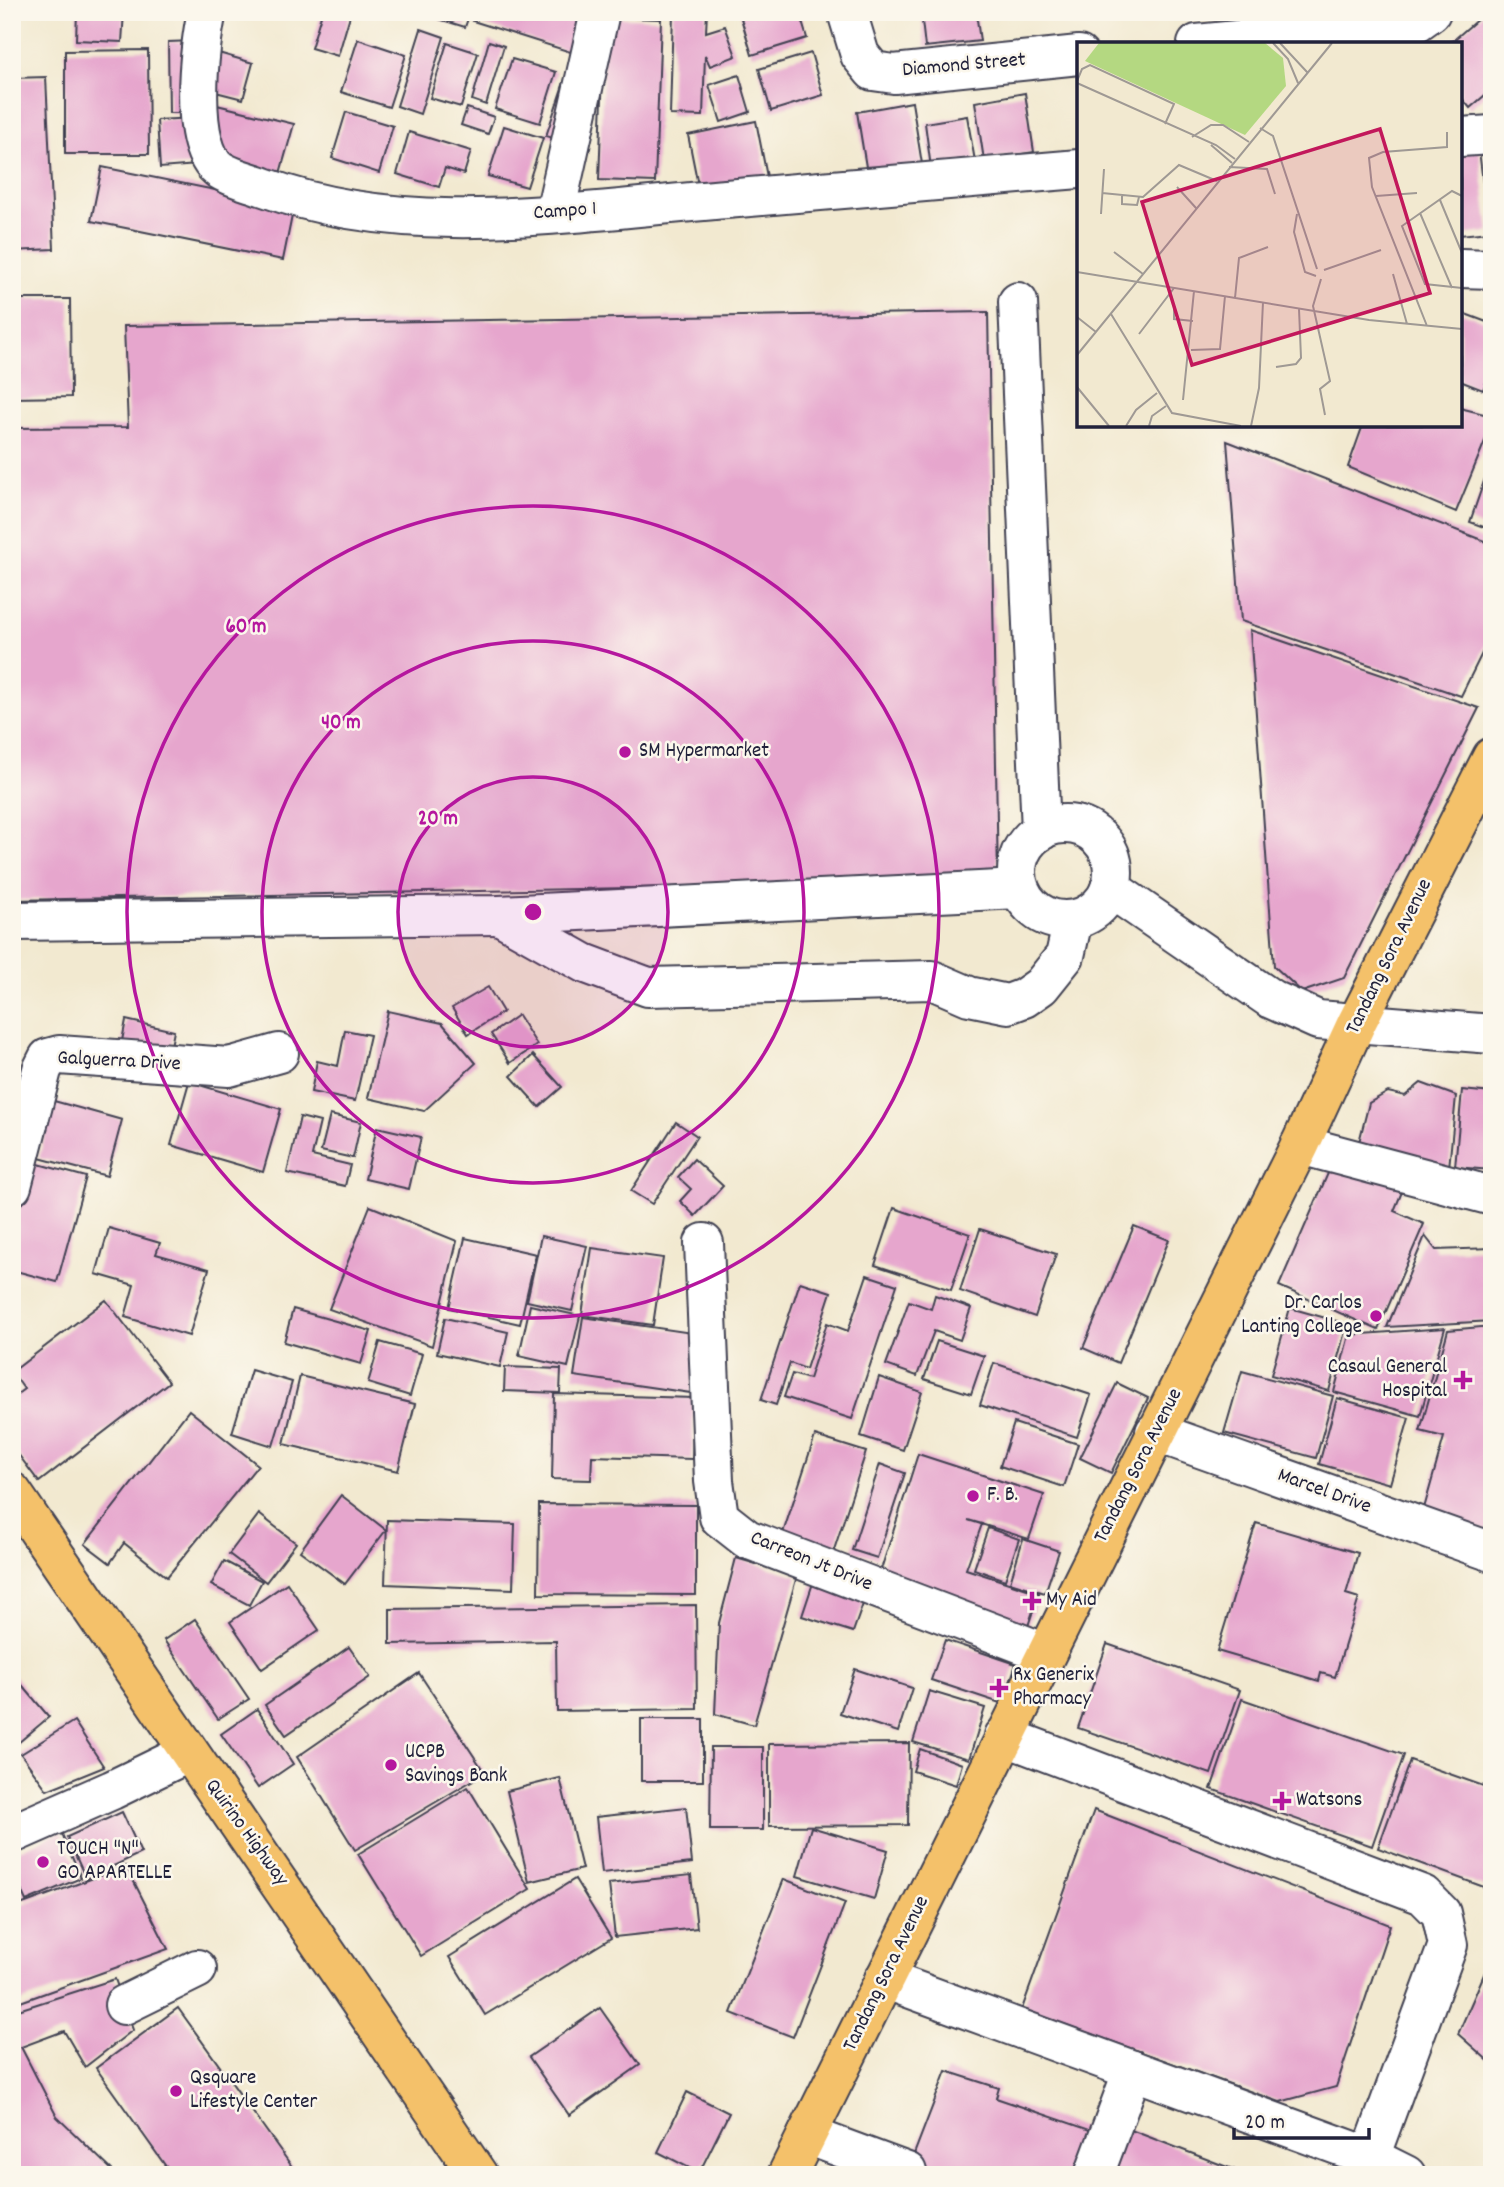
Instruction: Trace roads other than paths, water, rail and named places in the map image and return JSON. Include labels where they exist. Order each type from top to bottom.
[{"type":"main road","name":"Tandang Sora Avenue","points":[[787,2175],[1300,1145],[1357,1022],[1492,757]]},
{"type":"main road","name":"Quirino Highway","points":[[15,1502],[188,1753],[275,1873],[478,2175]]},
{"type":"street","name":"Campo 1","points":[[207,12],[202,33],[199,113],[204,148],[219,169],[283,194],[366,212],[463,218],[555,213],[1077,169]]},
{"type":"street","points":[[555,213],[600,12]]},
{"type":"street","name":"Diamond Street","points":[[847,12],[860,55],[873,71],[894,74],[1077,55]]},
{"type":"street","points":[[1217,42],[1417,22],[1431,12]]},
{"type":"street","points":[[1462,137],[1492,135]]},
{"type":"street","points":[[1462,268],[1492,269]]},
{"type":"street","points":[[1018,302],[1041,831]]},
{"type":"street","points":[[1056,825],[1073,825],[1089,830],[1101,841],[1109,856],[1113,872],[1110,888],[1101,903],[1088,914],[1073,920],[1056,919],[1041,914],[1028,903],[1019,889],[1019,855],[1028,841],[1041,831],[1056,825]]},
{"type":"street","points":[[1110,888],[1272,999],[1318,1020],[1492,1034]]},
{"type":"street","points":[[12,921],[499,915],[1019,889]]},
{"type":"street","points":[[499,915],[584,963],[648,987],[932,980],[969,996],[1009,1004],[1041,986],[1065,956],[1073,920]]},
{"type":"street","name":"Galguerra Drive","points":[[12,1186],[42,1070],[48,1058],[59,1055],[229,1067],[279,1053]]},
{"type":"street","points":[[1300,1145],[1492,1196]]},
{"type":"street","name":"Carreon Jt Drive","points":[[704,1243],[714,1481],[719,1517],[747,1539],[1046,1653]]},
{"type":"street","name":"Marcel Drive","points":[[1156,1432],[1492,1552]]},
{"type":"street","points":[[1004,1735],[1423,1895],[1441,1913],[1448,1945],[1370,2157]]},
{"type":"street","points":[[12,1834],[188,1753]]},
{"type":"street","points":[[124,2005],[197,1969]]},
{"type":"street","points":[[884,1979],[1370,2157],[1406,2175]]},
{"type":"street","points":[[1094,2175],[1133,2070]]},
{"type":"street","points":[[806,2137],[907,2172]]},
{"type":"street","points":[[806,2137],[829,2175]]},
{"type":"place","name":"SM Hypermarket","points":[[625,752]]},
{"type":"place","name":"Dr. Carlos Lanting College","points":[[1376,1316]]},
{"type":"place","name":"Casaul General Hospital","points":[[1463,1380]]},
{"type":"place","name":"F. B.","points":[[973,1496]]},
{"type":"place","name":"My Aid","points":[[1032,1601]]},
{"type":"place","name":"Rx Generix Pharmacy","points":[[999,1688]]},
{"type":"place","name":"UCPB Savings Bank","points":[[391,1765]]},
{"type":"place","name":"Watsons","points":[[1282,1801]]},
{"type":"place","name":"TOUCH \"N\" GO APARTELLE","points":[[43,1862]]},
{"type":"place","name":"Qsquare Lifestyle Center","points":[[176,2091]]}]
